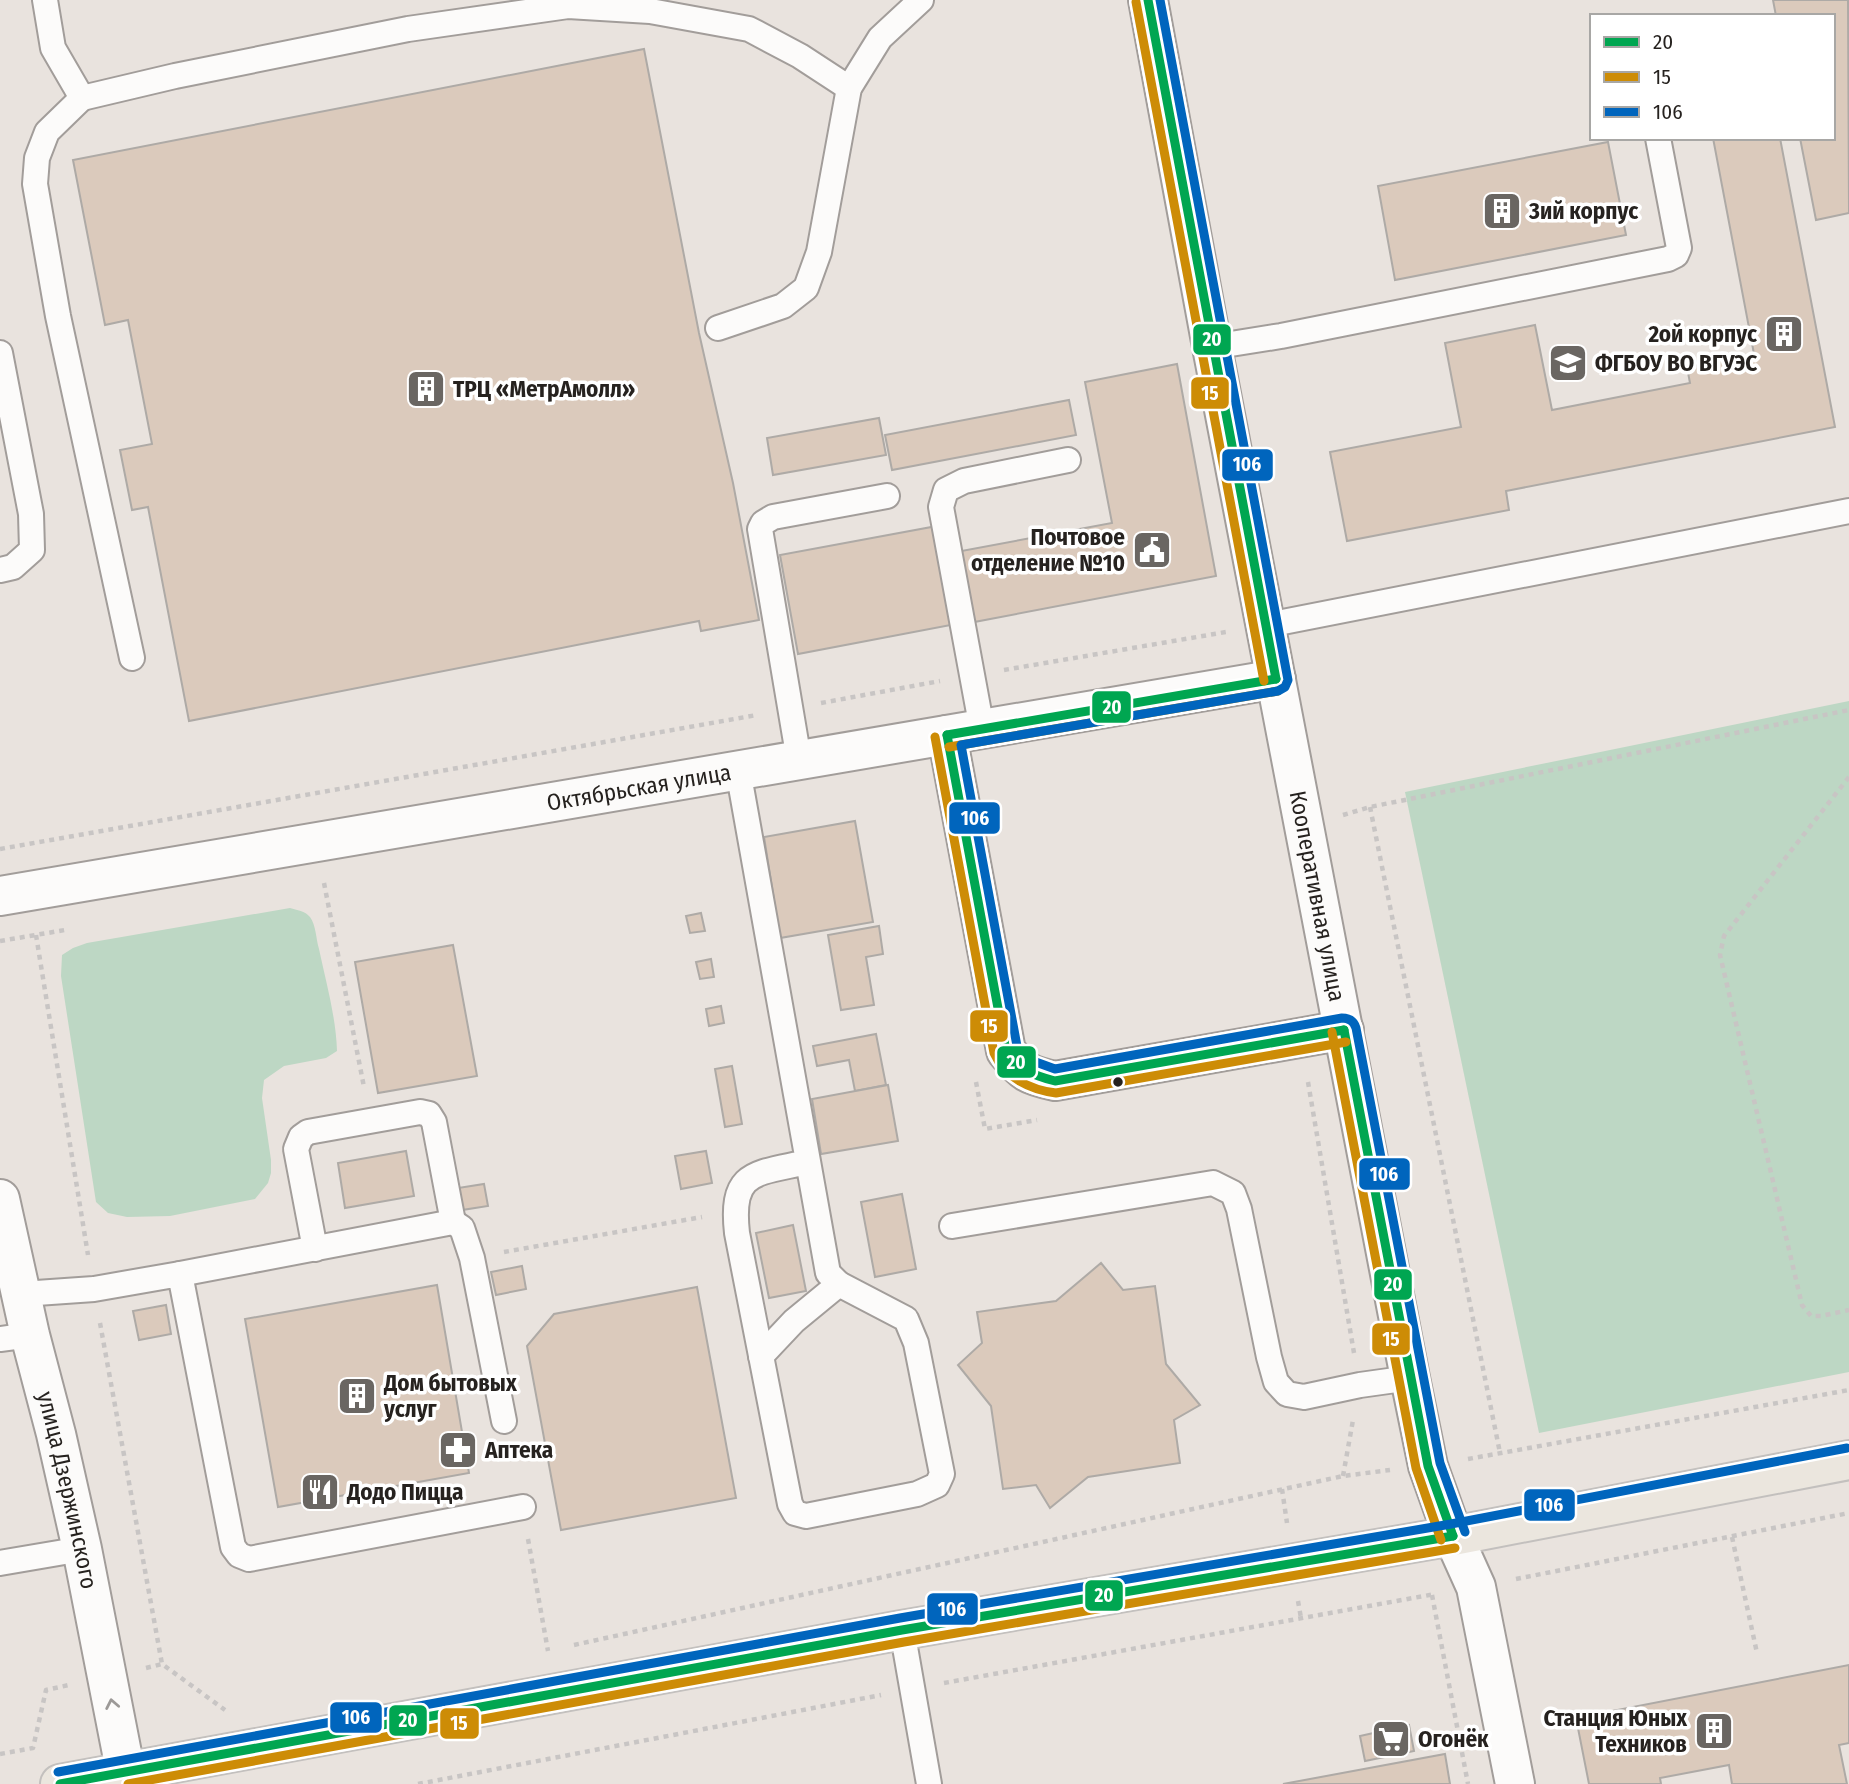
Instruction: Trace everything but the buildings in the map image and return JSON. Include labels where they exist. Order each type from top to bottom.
[{"type":"main road","name":"Кооперативная улица","points":[[1148,0],[1212,347],[1428,1466],[1453,1536],[1476,1587],[1515,1784]]},
{"type":"main road","name":"Октябрьская улица","points":[[0,896],[1276,678]]},
{"type":"main road","points":[[964,732],[1006,1051],[1020,1069],[1055,1081],[1344,1030]]},
{"type":"main road","name":"улица Дзержинского","points":[[0,1199],[22,1294],[15,1337],[56,1434],[82,1549],[126,1778]]},
{"type":"main road","points":[[60,1784],[126,1778],[902,1630],[1453,1536],[1849,1460]]},
{"type":"lane","points":[[45,0],[52,48],[82,99]]},
{"type":"lane","points":[[718,328],[783,306],[806,288],[820,252],[849,88],[880,38],[921,0]]},
{"type":"lane","points":[[132,658],[58,316],[35,184],[37,158],[47,132],[82,99],[175,76],[408,29],[568,6],[650,12],[750,29],[800,56],[849,88]]},
{"type":"lane","points":[[1212,347],[1668,259],[1676,255],[1679,248],[1658,140]]},
{"type":"lane","points":[[0,354],[31,514],[32,550],[13,567],[0,570]]},
{"type":"lane","points":[[964,732],[972,676],[941,507],[946,490],[964,481],[1068,460]]},
{"type":"lane","points":[[799,760],[760,529],[763,523],[773,517],[887,496]]},
{"type":"lane","points":[[1267,625],[1849,512]]},
{"type":"lane","points":[[738,770],[828,1273],[839,1283],[906,1319],[916,1343],[942,1474],[937,1485],[917,1494],[806,1516],[795,1513],[790,1504],[734,1211],[744,1181],[753,1174],[807,1162]]},
{"type":"lane","points":[[315,1249],[296,1149],[301,1136],[309,1132],[420,1112],[429,1114],[434,1122],[453,1222]]},
{"type":"lane","points":[[952,1226],[1213,1183],[1233,1193],[1239,1209],[1269,1357],[1276,1382],[1287,1394],[1304,1397],[1410,1378]]},
{"type":"lane","points":[[22,1294],[94,1289],[453,1222],[462,1228],[472,1258],[504,1421]]},
{"type":"lane","points":[[180,1274],[233,1546],[239,1555],[249,1559],[523,1507]]},
{"type":"lane","points":[[761,1356],[794,1321],[839,1283]]},
{"type":"lane","points":[[0,1563],[82,1549]]},
{"type":"lane","points":[[902,1630],[929,1784]]},
{"type":"path","points":[[0,849],[1228,631]]},
{"type":"path","points":[[1304,825],[1370,807],[1849,710]]},
{"type":"path","points":[[1849,777],[1724,936],[1720,954],[1802,1305],[1811,1316],[1849,1310]]},
{"type":"path","points":[[1370,807],[1500,1453]]},
{"type":"path","points":[[324,882],[370,1121]]},
{"type":"path","points":[[36,935],[94,1289],[162,1664],[223,1711]]},
{"type":"path","points":[[472,1258],[734,1211]]},
{"type":"path","points":[[561,1648],[1343,1476],[1428,1466],[1849,1390]]},
{"type":"path","points":[[523,1507],[548,1651]]},
{"type":"path","points":[[418,1784],[912,1689],[1476,1587],[1849,1513]]},
{"type":"path","points":[[1732,1537],[1758,1653]]},
{"type":"path","points":[[1432,1595],[1468,1784]]},
{"type":"green space","points":[[1849,701],[1849,1372],[1539,1433],[1405,792]]},
{"type":"green space","points":[[290,908],[306,913],[314,924],[333,1012],[337,1051],[326,1058],[284,1066],[264,1080],[262,1098],[271,1160],[268,1183],[255,1199],[170,1216],[127,1217],[108,1213],[96,1202],[61,976],[62,955],[87,943]]},
{"type":"transit line","name":"20","points":[[1148,0],[1276,679]]},
{"type":"transit line","name":"106","points":[[1160,0],[1288,680],[1285,687],[1278,691],[961,745],[1017,1046],[1033,1061],[1055,1069],[1342,1018],[1353,1022],[1440,1463],[1465,1532]]},
{"type":"transit line","name":"15","points":[[1136,2],[1264,681]]},
{"type":"transit line","name":"20","points":[[947,735],[1276,679]]},
{"type":"transit line","name":"15","points":[[949,747],[1278,691]]},
{"type":"transit line","name":"20","points":[[947,735],[1006,1051],[1022,1067],[1033,1074],[1055,1081],[1344,1030]]},
{"type":"transit line","name":"15","points":[[935,737],[994,1053],[1012,1076],[1028,1086],[1056,1093],[1346,1042]]},
{"type":"transit line","name":"20","points":[[1344,1030],[1428,1466],[1453,1536]]},
{"type":"transit line","name":"15","points":[[1332,1032],[1416,1468],[1441,1540]]},
{"type":"transit line","name":"106","points":[[58,1772],[900,1618],[1451,1524],[1847,1448]]},
{"type":"transit line","name":"20","points":[[60,1784],[902,1630],[1453,1536]]},
{"type":"transit line","name":"15","points":[[128,1784],[904,1642],[1455,1548]]},
{"type":"place","name":"3ий корпус","points":[[1502,211]]},
{"type":"place","name":"2ой корпус","points":[[1784,334]]},
{"type":"place","name":"ФГБОУ ВО ВГУЭС","points":[[1568,363]]},
{"type":"place","name":"ТРЦ «МетрАмолл»","points":[[426,389]]},
{"type":"place","name":"Почтовое отделение №10","points":[[1152,550]]},
{"type":"place","name":"Дом бытовых услуг","points":[[357,1396]]},
{"type":"place","name":"Аптека","points":[[458,1450]]},
{"type":"place","name":"Додо Пицца","points":[[320,1492]]},
{"type":"place","name":"Станция Юных Техников","points":[[1714,1731]]},
{"type":"place","name":"Огонёк","points":[[1391,1739]]}]
